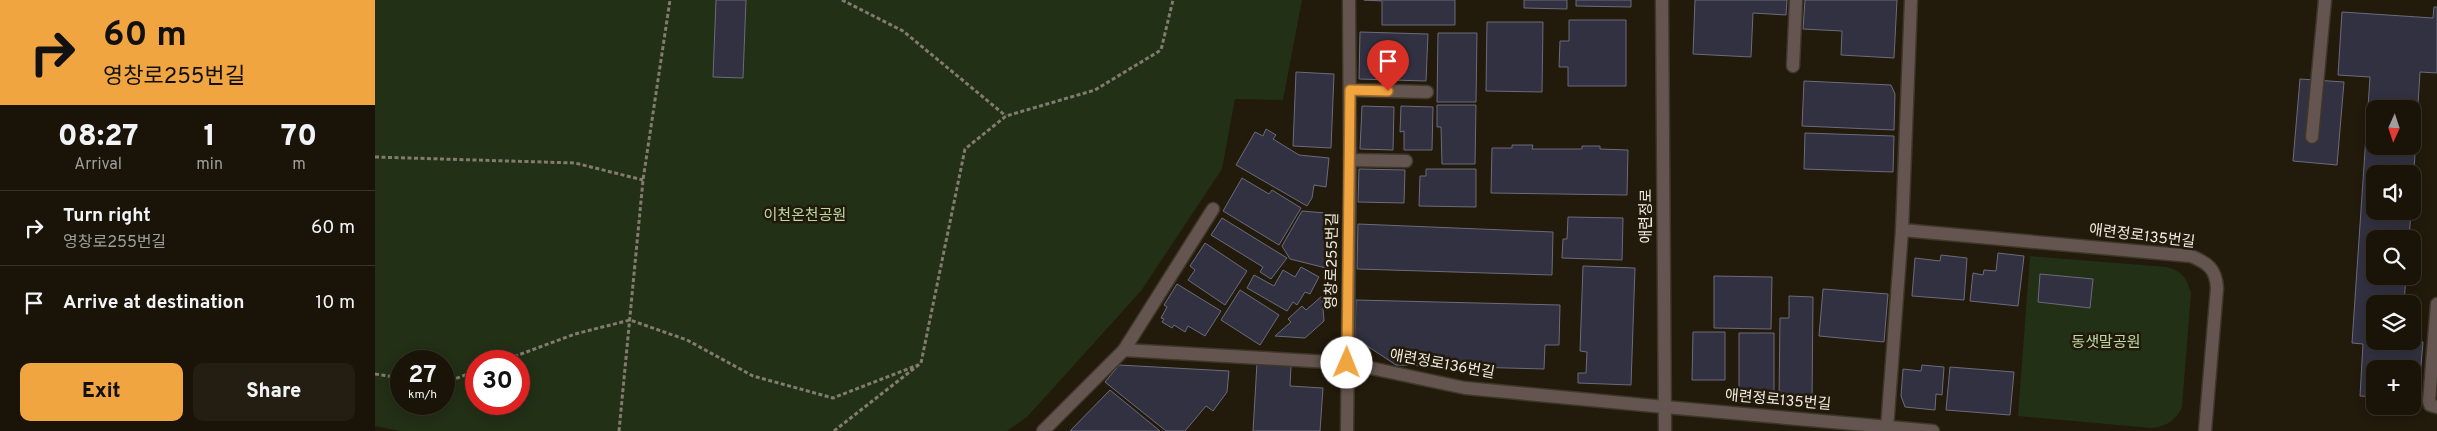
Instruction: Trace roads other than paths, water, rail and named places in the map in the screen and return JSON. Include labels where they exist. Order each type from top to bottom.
[{"type":"street","name":"영창로255번길","points":[[1347,431],[1350,160],[1349,0]]},
{"type":"street","name":"애련정로","points":[[1662,0],[1665,431]]},
{"type":"street","points":[[1793,66],[1797,0]]},
{"type":"street","points":[[1887,428],[1902,230],[1911,0]]},
{"type":"street","points":[[2312,137],[2325,0]]},
{"type":"street","points":[[1350,90],[1427,92]]},
{"type":"street","points":[[1350,160],[1406,161]]},
{"type":"street","points":[[1043,431],[1124,350],[1213,209]]},
{"type":"street","name":"애련정로135번길","points":[[1902,230],[2191,256],[2203,261],[2212,267],[2217,277],[2205,431]]},
{"type":"street","points":[[2437,304],[2429,401],[2430,405],[2437,408]]},
{"type":"street","name":"애련정로136번길","points":[[1124,350],[1347,363],[1465,388],[1665,407]]},
{"type":"street","name":"애련정로135번길","points":[[1665,407],[1933,431]]},
{"type":"park label","name":"이천온천공원","points":[[805,216]]},
{"type":"park label","name":"동샛말공원","points":[[2106,343]]}]
